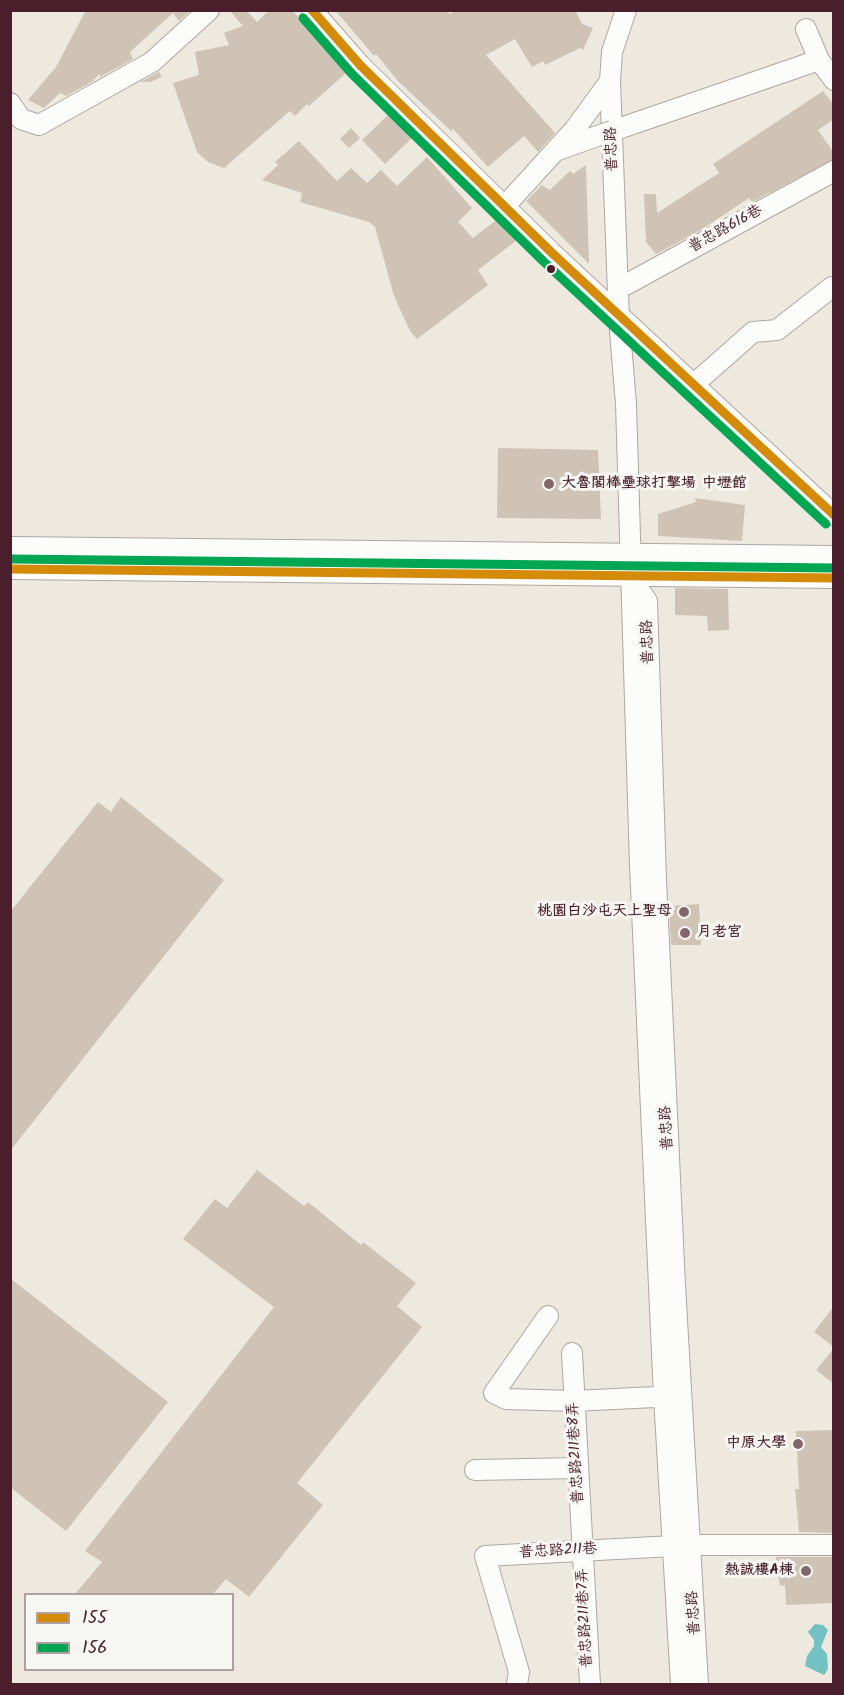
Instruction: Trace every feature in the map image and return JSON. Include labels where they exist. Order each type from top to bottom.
[{"type":"street","points":[[10,103],[21,119],[39,125],[152,62],[209,10]]},
{"type":"street","points":[[312,10],[360,65],[504,207],[692,386],[834,515]]},
{"type":"street","name":"普忠路","points":[[626,10],[612,52],[610,81],[618,289],[626,404],[630,577],[647,601],[657,903],[675,1285],[674,1396],[683,1545],[698,1684]]},
{"type":"street","points":[[806,29],[819,60],[834,80]]},
{"type":"street","points":[[555,152],[819,60]]},
{"type":"street","points":[[504,207],[575,129],[610,81]]},
{"type":"street","name":"普忠路616巷","points":[[618,289],[834,171]]},
{"type":"street","points":[[692,386],[753,332],[777,330],[832,287]]},
{"type":"street","points":[[10,547],[834,556]]},
{"type":"street","points":[[10,569],[834,578]]},
{"type":"street","points":[[548,1316],[494,1393],[506,1399],[574,1401],[674,1396]]},
{"type":"street","name":"普忠路211巷8弄","points":[[572,1353],[583,1552]]},
{"type":"street","points":[[475,1470],[578,1468]]},
{"type":"street","name":"普忠路","points":[[681,1684],[683,1545]]},
{"type":"street","name":"普忠路211巷","points":[[517,1684],[519,1672],[485,1556],[683,1545],[834,1545]]},
{"type":"street","name":"普忠路211巷7弄","points":[[583,1552],[590,1684]]},
{"type":"water","points":[[815,1624],[823,1625],[828,1630],[821,1647],[827,1654],[828,1669],[824,1675],[805,1666],[807,1656],[814,1646],[814,1640],[808,1632]]},
{"type":"building","points":[[86,10],[191,10],[179,21],[173,13],[130,52],[133,59],[100,77],[99,74],[93,81],[66,96],[60,93],[44,108],[28,100],[56,67]]},
{"type":"building","points":[[229,10],[246,10],[257,22],[269,10],[292,10],[346,73],[295,116],[290,111],[224,168],[208,162],[197,152],[173,83],[199,75],[195,52],[229,45],[224,33],[243,26]]},
{"type":"building","points":[[335,10],[447,10],[450,14],[457,10],[575,10],[582,24],[593,28],[583,50],[580,48],[545,65],[543,61],[532,67],[515,39],[486,55],[555,133],[538,152],[524,136],[488,167],[453,129],[451,131],[397,80]]},
{"type":"building","points":[[159,72],[162,77],[150,82],[140,82]]},
{"type":"building","points":[[823,91],[834,105],[834,119],[818,130],[834,153],[834,159],[752,202],[749,198],[701,230],[656,254],[646,242],[644,194],[656,194],[657,213],[719,173],[713,164]]},
{"type":"building","points":[[389,114],[413,137],[385,164],[362,140]]},
{"type":"building","points":[[351,128],[360,138],[349,148],[340,139]]},
{"type":"building","points":[[299,141],[337,181],[351,168],[367,183],[381,170],[397,186],[427,157],[472,208],[458,222],[473,238],[499,218],[517,240],[478,270],[488,285],[417,339],[410,331],[394,296],[375,227],[369,222],[300,202],[302,193],[262,180],[278,165],[275,162]]},
{"type":"building","points":[[586,165],[589,264],[526,201],[542,185],[550,190],[570,171],[573,174]]},
{"type":"building","name":"大魯閣棒壘球打擊場 中壢館","points":[[498,448],[598,450],[601,519],[497,518]]},
{"type":"building","points":[[695,498],[745,505],[742,541],[658,536],[658,514],[696,502]]},
{"type":"building","points":[[675,588],[728,589],[729,630],[708,631],[707,616],[675,615]]},
{"type":"building","points":[[121,797],[224,880],[10,1151],[10,912],[98,802],[111,812]]},
{"type":"building","name":"月老宮","points":[[699,904],[701,945],[671,945],[669,906]]},
{"type":"building","points":[[257,1170],[304,1206],[308,1202],[361,1245],[363,1242],[416,1283],[397,1306],[422,1327],[297,1483],[323,1505],[249,1597],[226,1579],[214,1593],[76,1593],[102,1562],[85,1551],[274,1307],[183,1239],[215,1199],[227,1208]]},
{"type":"building","points":[[10,1278],[168,1402],[66,1531],[10,1487]]},
{"type":"building","points":[[834,1306],[834,1347],[814,1332]]},
{"type":"building","points":[[834,1348],[834,1384],[816,1370]]},
{"type":"building","points":[[834,1430],[834,1533],[799,1532],[795,1489],[799,1489],[796,1431]]},
{"type":"building","name":"熱誠樓A棟","points":[[776,1557],[834,1557],[834,1603],[786,1605],[785,1585],[780,1586]]},
{"type":"transit line","name":"155","points":[[312,10],[360,65],[551,252],[834,515]]},
{"type":"transit line","name":"156","points":[[303,18],[352,74],[543,261],[826,524]]},
{"type":"transit line","name":"156","points":[[10,559],[834,568]]},
{"type":"transit line","name":"155","points":[[10,569],[834,578]]},
{"type":"place","name":"大魯閣棒壘球打擊場 中壢館","points":[[549,484]]},
{"type":"place","name":"桃園白沙屯天上聖母","points":[[684,912]]},
{"type":"place","name":"月老宮","points":[[685,933]]},
{"type":"place","name":"中原大學","points":[[798,1444]]},
{"type":"place","name":"熱誠樓A棟","points":[[806,1571]]}]
